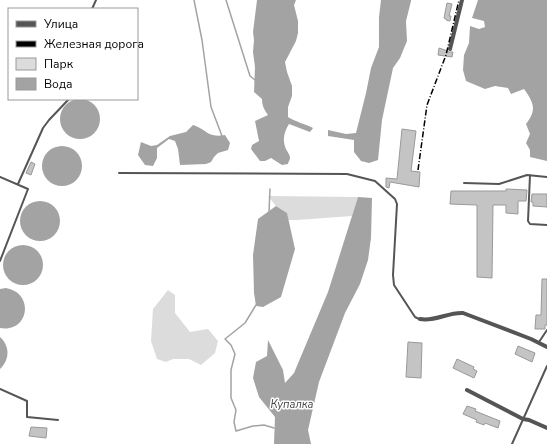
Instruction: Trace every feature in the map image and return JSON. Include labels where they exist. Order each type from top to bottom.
[{"type":"street","points":[[450,49],[462,0]]},
{"type":"street","points":[[420,319],[428,320],[463,313],[539,342],[547,347]]},
{"type":"street","points":[[467,390],[522,419],[529,420],[547,428]]},
{"type":"lane","points":[[18,184],[41,131],[47,122],[68,100]]},
{"type":"lane","points":[[118,173],[347,174],[375,181],[395,199],[397,204],[392,275],[394,285],[415,317],[420,319]]},
{"type":"lane","points":[[464,183],[499,184],[527,175],[547,177]]},
{"type":"lane","points":[[530,175],[528,221],[530,224],[547,224]]},
{"type":"lane","points":[[0,177],[28,188],[0,261]]},
{"type":"lane","points":[[539,342],[547,330]]},
{"type":"lane","points":[[512,444],[547,366]]},
{"type":"lane","points":[[0,389],[27,402],[27,417],[58,420]]},
{"type":"green space","points":[[268,196],[358,197],[352,216],[288,220],[287,213],[276,206]]},
{"type":"green space","points":[[168,290],[175,295],[175,313],[190,332],[208,329],[218,341],[215,353],[201,365],[189,359],[173,359],[166,362],[157,359],[151,341],[153,309]]},
{"type":"water","points":[[257,0],[296,0],[294,5],[298,21],[298,33],[296,41],[285,62],[292,86],[292,96],[288,107],[288,117],[313,128],[310,132],[289,124],[284,139],[286,150],[290,157],[288,164],[282,165],[271,158],[265,161],[260,161],[251,149],[252,145],[259,141],[255,121],[268,115],[262,104],[262,99],[254,92],[255,67],[253,32]]},
{"type":"water","points":[[381,0],[411,1],[406,21],[407,41],[400,58],[393,68],[382,120],[378,160],[369,163],[361,161],[354,152],[354,140],[328,136],[328,130],[346,134],[356,133],[371,68],[379,47],[379,17]]},
{"type":"water","points":[[478,0],[547,0],[547,161],[530,157],[530,150],[526,143],[530,134],[526,124],[532,115],[533,106],[524,89],[511,94],[508,88],[495,86],[485,89],[466,81],[463,70],[464,55],[469,43],[470,26],[479,29],[485,27],[484,21],[472,18]]},
{"type":"water","points":[[72,100],[88,100],[97,108],[100,115],[99,127],[88,138],[72,138],[61,127],[61,111]]},
{"type":"water","points":[[193,125],[211,134],[219,136],[225,135],[230,143],[228,150],[218,153],[211,162],[206,164],[180,165],[178,149],[175,141],[169,139],[157,148],[157,158],[153,166],[145,165],[138,155],[141,142],[151,146],[157,145],[170,136],[186,132]]},
{"type":"water","points":[[66,146],[73,149],[79,155],[82,166],[81,174],[73,183],[66,186],[58,186],[51,183],[43,174],[42,162],[45,155],[54,147]]},
{"type":"water","name":"Купалка","points":[[358,197],[372,198],[371,238],[368,260],[360,284],[345,313],[319,382],[308,430],[311,444],[274,444],[275,417],[259,397],[253,378],[256,362],[267,356],[268,340],[283,370],[285,383],[294,373],[328,292]]},
{"type":"water","points":[[44,201],[51,204],[57,210],[60,221],[59,229],[51,238],[44,241],[36,241],[29,238],[21,229],[20,217],[23,210],[32,202]]},
{"type":"water","points":[[276,206],[287,213],[295,249],[281,297],[263,307],[256,306],[254,293],[253,255],[258,219]]},
{"type":"water","points":[[27,245],[34,248],[40,254],[43,265],[42,273],[34,282],[27,285],[19,285],[12,282],[4,273],[3,261],[6,254],[15,246]]},
{"type":"water","points":[[6,288],[15,291],[21,297],[25,312],[17,325],[10,328],[0,328],[0,289]]},
{"type":"water","points":[[0,337],[6,344],[8,353],[6,361],[0,369]]},
{"type":"building","points":[[447,3],[452,4],[449,16],[451,16],[450,21],[444,18]]},
{"type":"building","points":[[439,48],[453,52],[452,57],[438,55]]},
{"type":"building","points":[[402,129],[416,131],[411,171],[420,172],[419,187],[390,182],[389,188],[386,187],[386,178],[397,179]]},
{"type":"building","points":[[31,162],[35,164],[31,175],[26,173]]},
{"type":"building","points":[[506,189],[527,190],[526,201],[518,201],[518,214],[506,213],[506,205],[493,205],[492,278],[477,277],[477,205],[450,204],[451,191],[506,191]]},
{"type":"building","points":[[532,194],[547,194],[547,207],[533,206],[533,202],[531,202]]},
{"type":"building","points":[[542,279],[547,279],[547,325],[545,325],[545,329],[535,329],[536,315],[541,315]]},
{"type":"building","points":[[408,342],[422,343],[421,378],[406,377]]},
{"type":"building","points":[[518,346],[535,353],[532,362],[515,354]]},
{"type":"building","points":[[457,359],[474,367],[473,369],[477,371],[474,378],[453,368]]},
{"type":"building","points":[[467,406],[476,409],[475,411],[500,421],[498,428],[485,423],[484,425],[476,422],[477,420],[463,414]]},
{"type":"building","points":[[31,427],[47,428],[46,438],[29,436]]},
{"type":"waterway","points":[[194,0],[202,40],[211,107],[222,136]]},
{"type":"waterway","points":[[226,0],[250,76],[255,80]]},
{"type":"waterway","points":[[269,212],[270,189]]},
{"type":"waterway","points":[[256,305],[245,323],[225,339],[231,345],[235,354],[231,370],[231,398],[236,410],[234,422],[236,431],[253,426],[264,425],[274,428]]},
{"type":"railway","points":[[418,170],[427,105],[446,55],[459,0]]}]
